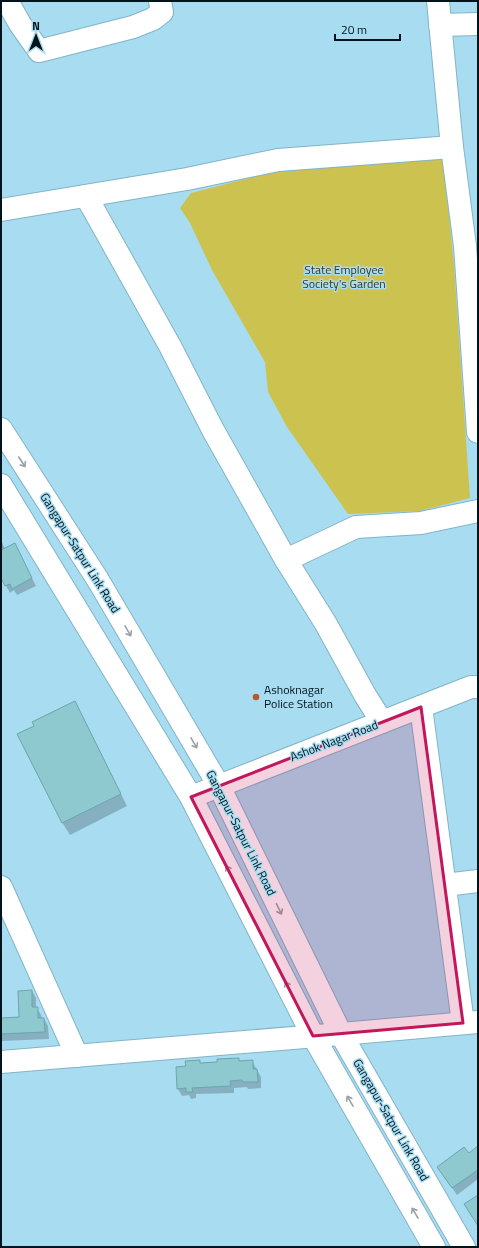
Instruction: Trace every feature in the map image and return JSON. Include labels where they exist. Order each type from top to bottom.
[{"type":"street","points":[[7,1],[20,24],[39,51],[134,27],[153,19],[162,12],[160,1]]},
{"type":"street","points":[[438,1],[452,147],[465,246],[478,432]]},
{"type":"street","points":[[440,25],[478,24]]},
{"type":"street","points":[[1,210],[186,179],[278,160],[452,147]]},
{"type":"street","points":[[86,196],[170,346],[213,430],[286,560],[326,624],[365,695],[382,722]]},
{"type":"street","name":"Gangapur-Satpur Link Road","points":[[1,429],[98,580],[219,786],[341,1034],[464,1247]]},
{"type":"street","points":[[1,486],[191,797],[313,1036],[434,1247]]},
{"type":"street","points":[[286,560],[356,527],[421,523],[478,511]]},
{"type":"street","name":"Ashok Nagar Road","points":[[191,797],[421,707],[471,688],[478,687]]},
{"type":"street","points":[[1,1062],[471,1023],[445,885],[421,707]]},
{"type":"street","points":[[445,885],[478,881]]},
{"type":"street","points":[[2,890],[77,1056]]},
{"type":"highlighted area","points":[[421,707],[463,1023],[313,1036],[191,797]]},
{"type":"green space","name":"State Employee Society's Garden","points":[[443,155],[454,265],[470,498],[420,511],[348,514],[287,427],[268,392],[265,362],[212,270],[190,223],[180,208],[191,193],[284,169]]},
{"type":"building","points":[[15,543],[32,578],[12,589],[10,584],[5,586],[1,578],[1,550]]},
{"type":"building","points":[[75,701],[121,794],[62,823],[17,734],[34,726],[32,722]]},
{"type":"building","points":[[32,990],[32,1007],[38,1007],[38,1018],[44,1018],[45,1032],[1,1034],[1,1018],[19,1017],[18,991]]},
{"type":"building","points":[[239,1058],[239,1061],[253,1060],[253,1069],[257,1069],[258,1082],[243,1082],[242,1080],[230,1081],[231,1086],[192,1088],[193,1092],[186,1092],[186,1088],[177,1089],[176,1067],[186,1066],[185,1061],[200,1060],[200,1063],[217,1062],[217,1059]]},
{"type":"building","points":[[478,1146],[478,1170],[452,1188],[437,1167],[464,1147],[469,1153]]},
{"type":"building","points":[[478,1195],[478,1226],[464,1204]]},
{"type":"place","name":"Ashoknagar Police Station","points":[[256,697]]}]
